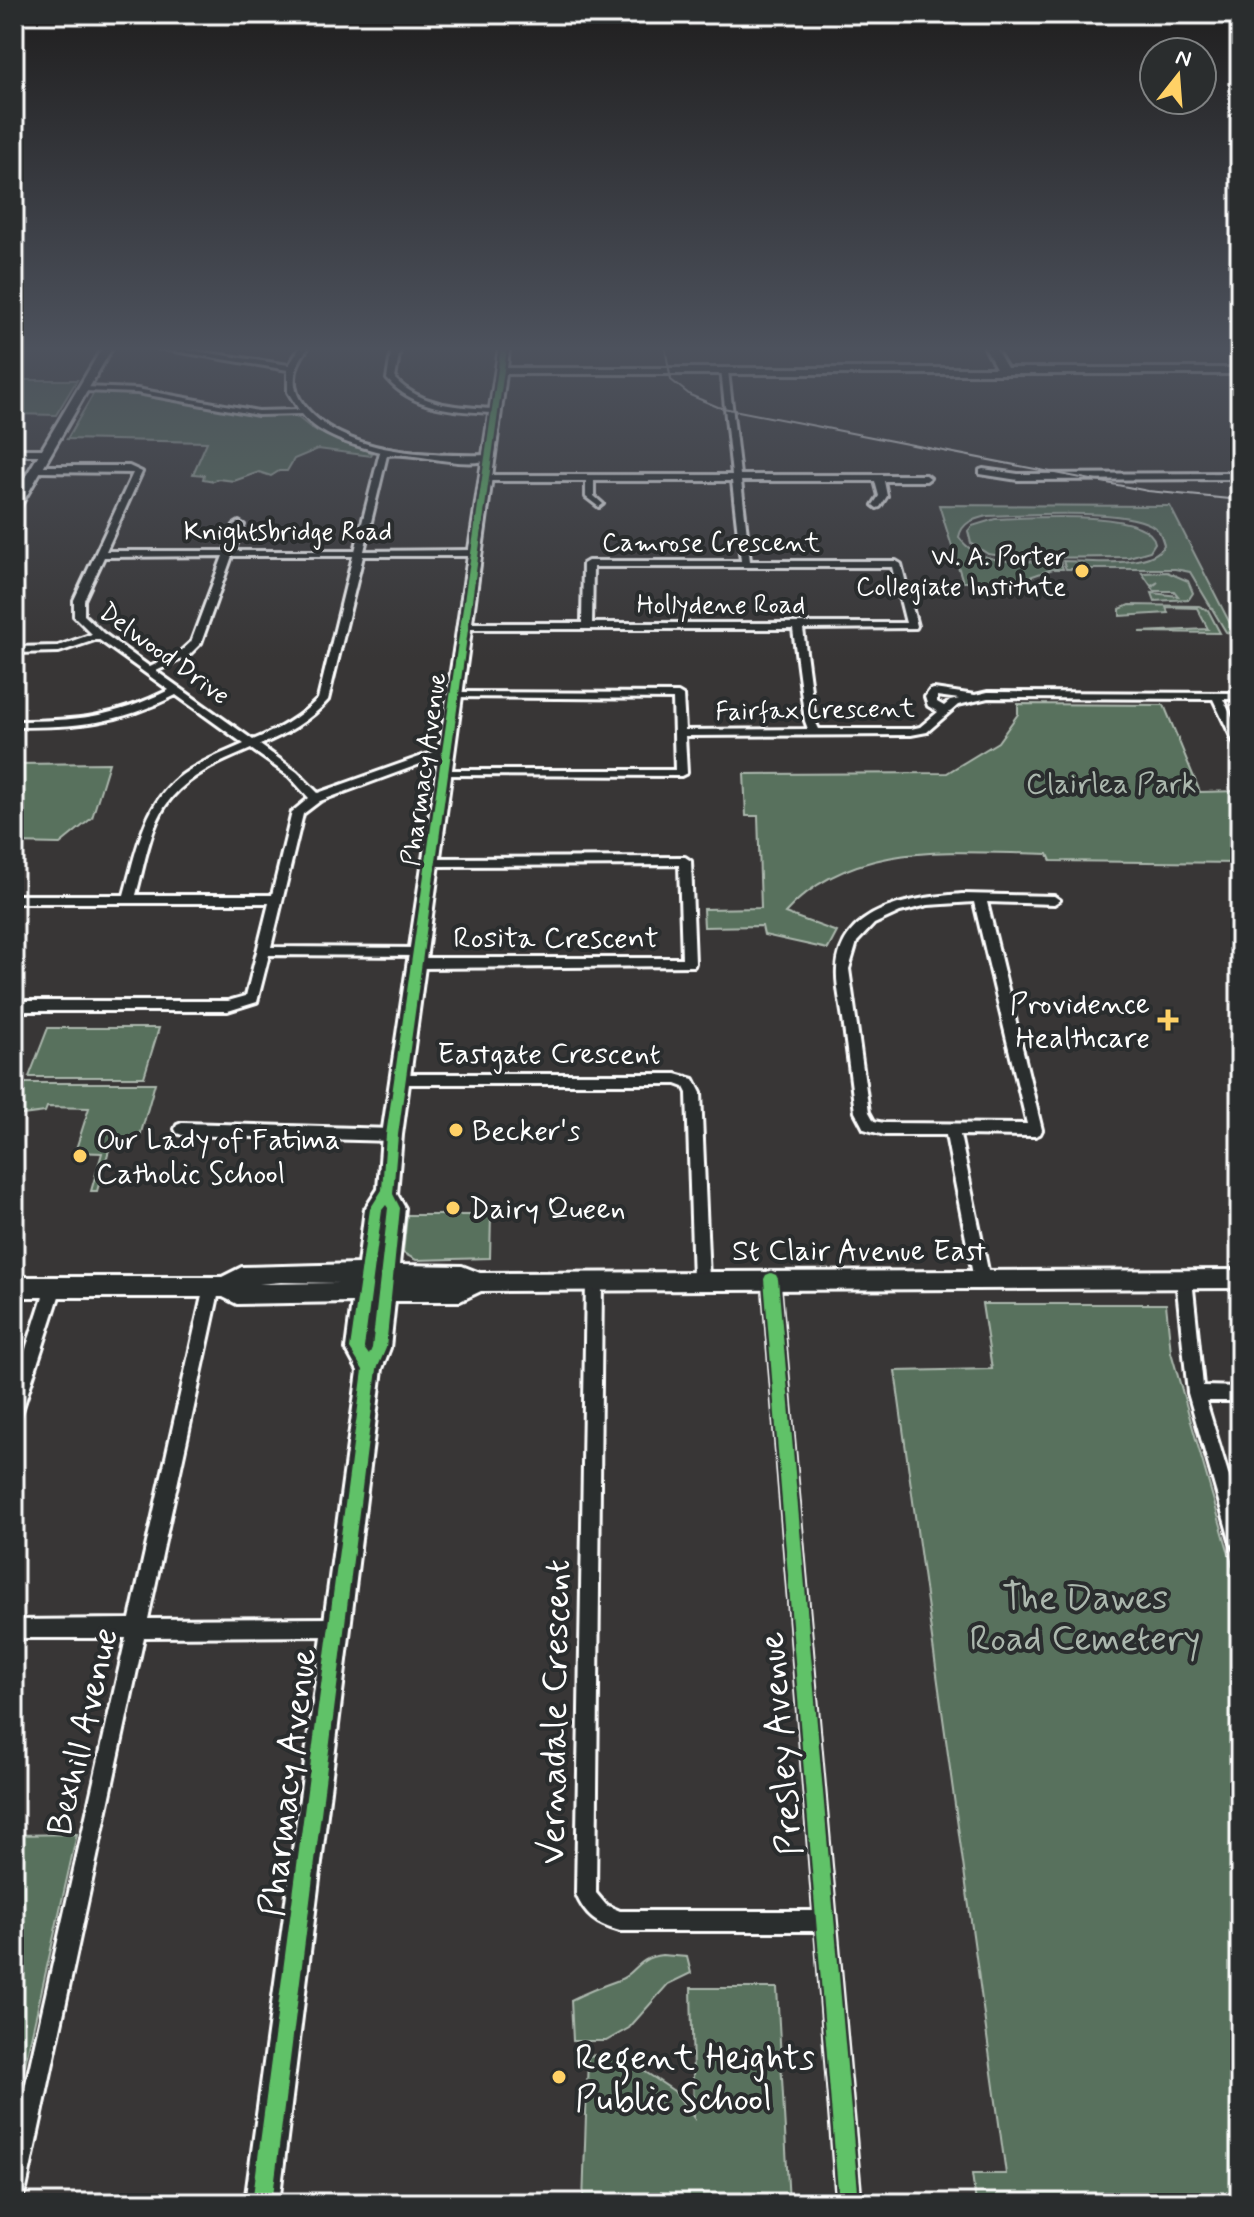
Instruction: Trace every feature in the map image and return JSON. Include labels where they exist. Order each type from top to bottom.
[{"type":"street","points":[[129,899],[165,797],[193,774],[301,718],[323,700],[383,454],[386,451]]},
{"type":"street","points":[[390,451],[432,457],[489,458]]},
{"type":"street","name":"Pharmacy Avenue","points":[[262,2203],[370,1369],[357,1349],[394,1208],[387,1195],[392,1135],[490,451]]},
{"type":"street","points":[[732,451],[746,564]]},
{"type":"street","points":[[14,452],[46,452],[16,501]]},
{"type":"street","name":"Delwood Drive","points":[[37,469],[129,469],[138,472],[78,606],[79,616],[99,635],[293,774],[316,798]]},
{"type":"street","points":[[983,472],[1018,477],[1240,476]]},
{"type":"street","points":[[486,478],[926,478]]},
{"type":"street","points":[[590,479],[590,497],[599,504]]},
{"type":"street","points":[[877,505],[883,496],[879,479]]},
{"type":"street","points":[[151,670],[184,654],[196,643],[239,525]]},
{"type":"street","name":"Knightsbridge Road","points":[[103,554],[474,553]]},
{"type":"street","name":"Camrose Crescent","points":[[587,626],[588,564],[896,564]]},
{"type":"street","name":"Hollydene Road","points":[[465,626],[912,626],[896,564]]},
{"type":"street","points":[[798,627],[810,721],[815,733]]},
{"type":"street","points":[[14,650],[59,649],[99,635]]},
{"type":"street","points":[[14,724],[113,720],[178,690]]},
{"type":"street","name":"Fairfax Crescent","points":[[943,710],[932,704],[930,697],[934,692],[955,692],[971,697],[1240,696]]},
{"type":"street","points":[[444,773],[681,773],[678,696],[454,695]]},
{"type":"street","points":[[1216,695],[1240,745]]},
{"type":"street","name":"Fairfax Crescent","points":[[679,733],[911,732],[923,730],[943,710],[971,697]]},
{"type":"street","points":[[14,1006],[240,1005],[252,999],[298,812],[316,798],[446,751]]},
{"type":"street","name":"Rosita Crescent","points":[[419,957],[689,963],[685,861],[433,862]]},
{"type":"street","points":[[14,899],[275,899]]},
{"type":"street","points":[[980,900],[1035,1130],[884,1129],[869,1125],[865,1120],[844,959],[859,930],[892,908],[927,901],[980,900],[1054,900]]},
{"type":"street","points":[[263,951],[419,957]]},
{"type":"street","name":"Eastgate Crescent","points":[[402,1079],[676,1079],[689,1083],[694,1093],[701,1280]]},
{"type":"street","points":[[182,1129],[392,1135]]},
{"type":"street","points":[[952,1131],[982,1280]]},
{"type":"street","name":"Presley Avenue","points":[[771,1279],[849,2203]]},
{"type":"street","points":[[1184,1279],[1196,1393],[1240,1543]]},
{"type":"street","name":"St Clair Avenue East","points":[[14,1287],[219,1287],[237,1294],[375,1283],[460,1291],[479,1282],[1240,1279]]},
{"type":"street","name":"Vernadale Crescent","points":[[594,1281],[586,1894],[591,1906],[603,1917],[620,1921],[824,1921]]},
{"type":"street","points":[[14,1411],[54,1287]]},
{"type":"street","name":"Bexhill Avenue","points":[[14,2189],[139,1628],[219,1287]]},
{"type":"street","points":[[1196,1393],[1240,1394]]},
{"type":"street","points":[[14,1629],[335,1627]]},
{"type":"green space","points":[[203,451],[312,451],[294,459],[287,471],[271,476],[259,472],[234,481],[214,481],[203,479],[204,475],[193,474]]},
{"type":"green space","points":[[337,451],[368,451],[372,453],[371,456]]},
{"type":"green space","points":[[939,505],[1170,506],[1236,635],[1226,632],[1190,572],[1175,569],[1066,569],[1063,561],[1134,561],[1157,553],[1164,545],[1160,533],[1151,525],[1096,514],[978,518],[966,525],[959,537],[979,554],[1005,561],[1060,561],[1063,569],[1053,569],[1015,582],[963,582]]},
{"type":"green space","points":[[1057,517],[1110,520],[1132,524],[1148,532],[1155,543],[1150,551],[1129,557],[1017,558],[988,554],[971,543],[968,531],[972,526],[995,519]]},
{"type":"green space","points":[[1167,572],[1188,581],[1193,593],[1189,599],[1155,601],[1152,593],[1178,596],[1174,591],[1154,591],[1152,587],[1158,582],[1151,586],[1142,573]]},
{"type":"green space","points":[[1129,605],[1199,606],[1208,610],[1220,633],[1139,632],[1208,629],[1197,608],[1166,607],[1168,613],[1120,616],[1120,609]]},
{"type":"green space","name":"Clairlea Park","points":[[1018,704],[1164,705],[1200,792],[1239,791],[1240,863],[1051,861],[1048,854],[978,852],[908,855],[873,861],[841,872],[812,889],[785,913],[837,932],[828,949],[764,935],[762,926],[704,927],[703,909],[761,908],[758,816],[746,816],[744,774],[947,773],[998,742],[1018,714]]},
{"type":"green space","points":[[109,763],[92,818],[60,844],[14,843],[14,764]]},
{"type":"green space","points":[[48,1028],[159,1028],[144,1077],[29,1077]]},
{"type":"green space","points":[[24,1083],[155,1083],[139,1140],[112,1140],[97,1191],[91,1191],[102,1153],[75,1152],[89,1108],[47,1107],[45,1112],[14,1116]]},
{"type":"green space","points":[[407,1215],[491,1215],[490,1258],[416,1260],[403,1253]]},
{"type":"green space","name":"The Dawes Road Cemetery","points":[[982,1304],[1166,1304],[1171,1352],[1240,1592],[1240,2203],[976,2203],[972,2174],[1006,2174],[895,1371],[992,1369]]},
{"type":"green space","points":[[77,1834],[14,2113],[14,1835]]},
{"type":"green space","points":[[662,1955],[687,1957],[691,1973],[668,1984],[629,2028],[606,2041],[573,2041],[571,2000],[619,1980],[647,1959]]},
{"type":"green space","points":[[691,1988],[777,1988],[789,2203],[583,2203],[588,2056],[608,2054],[644,2071],[674,2091],[694,2118]]},
{"type":"railway","points":[[946,451],[1148,491],[1240,500]]},
{"type":"cycle path","points":[[370,1369],[357,1349],[376,1209],[388,1191],[392,1135],[489,451]]},
{"type":"cycle path","points":[[262,2203],[370,1369],[379,1348],[394,1208],[387,1195]]},
{"type":"cycle path","points":[[771,1279],[849,2203]]},
{"type":"place","name":"W. A. Porter Collegiate Institute","points":[[1082,571]]},
{"type":"place","name":"Providence Healthcare","points":[[1168,1020]]},
{"type":"place","name":"Becker's","points":[[456,1130]]},
{"type":"place","name":"Our Lady of Fatima Catholic School","points":[[80,1156]]},
{"type":"place","name":"Dairy Queen","points":[[453,1208]]},
{"type":"place","name":"Regent Heights Public School","points":[[559,2077]]}]
